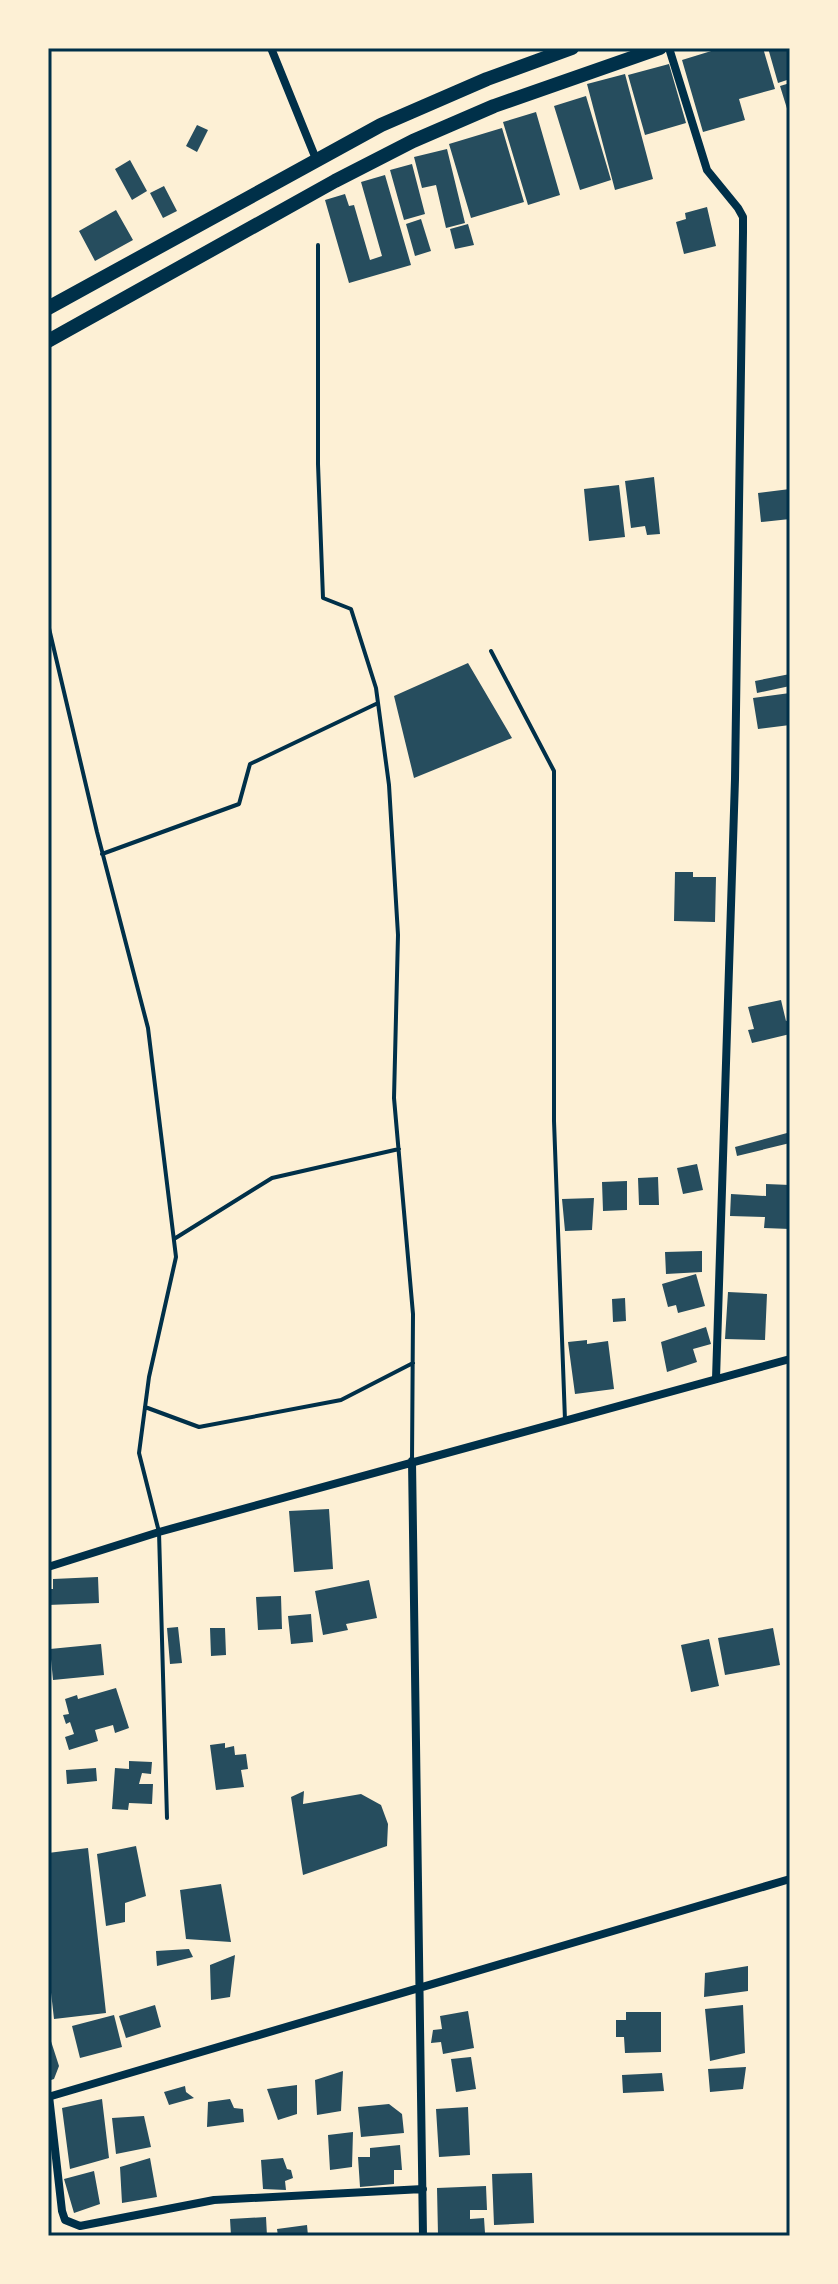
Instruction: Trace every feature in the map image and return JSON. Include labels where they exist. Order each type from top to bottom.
[{"type":"main road","points":[[48,308],[316,159],[451,93],[572,48]]},
{"type":"main road","points":[[48,341],[335,181],[413,141],[494,106],[660,48]]},
{"type":"street","points":[[271,48],[316,159]]},
{"type":"street","points":[[669,48],[707,170],[743,217],[735,779],[716,1379]]},
{"type":"street","points":[[48,1567],[159,1532],[412,1461],[565,1423],[790,1359]]},
{"type":"street","points":[[412,1461],[423,2236]]},
{"type":"street","points":[[423,2189],[214,2200],[93,2225],[71,2224],[65,2220],[62,2211],[49,2097],[790,1879]]},
{"type":"lane","points":[[318,245],[318,464],[323,598],[351,609],[378,703],[389,785],[398,935],[394,1098],[413,1314],[412,1461]]},
{"type":"lane","points":[[48,624],[102,854],[148,1028],[176,1257],[149,1377],[139,1453],[159,1532],[167,1818]]},
{"type":"lane","points":[[491,651],[554,771],[554,1121],[565,1423]]},
{"type":"lane","points":[[102,854],[239,804],[250,764],[378,703]]},
{"type":"lane","points":[[174,1239],[272,1178],[399,1149]]},
{"type":"lane","points":[[145,1407],[199,1427],[341,1400],[413,1363]]},
{"type":"building","points":[[721,48],[763,48],[775,89],[739,99],[745,120],[703,132],[682,60]]},
{"type":"building","points":[[768,48],[790,48],[790,79],[778,83]]},
{"type":"building","points":[[669,64],[686,123],[645,135],[628,75]]},
{"type":"building","points":[[625,74],[653,179],[615,190],[587,84]]},
{"type":"building","points":[[790,83],[790,115],[789,115],[780,86]]},
{"type":"building","points":[[586,96],[611,180],[580,190],[554,106]]},
{"type":"building","points":[[536,112],[560,195],[528,205],[503,122]]},
{"type":"building","points":[[197,125],[208,130],[197,152],[186,146]]},
{"type":"building","points":[[502,128],[524,202],[471,218],[449,144]]},
{"type":"building","points":[[447,149],[465,223],[446,228],[436,185],[422,188],[414,157]]},
{"type":"building","points":[[130,160],[147,191],[132,200],[115,169]]},
{"type":"building","points":[[412,164],[425,214],[404,220],[390,170]]},
{"type":"building","points":[[385,175],[411,265],[349,283],[325,200],[345,194],[349,206],[354,205],[370,260],[382,256],[361,182]]},
{"type":"building","points":[[164,186],[177,211],[163,218],[150,193]]},
{"type":"building","points":[[707,207],[716,246],[684,254],[676,222],[686,219],[685,213]]},
{"type":"building","points":[[116,210],[133,240],[95,261],[79,231]]},
{"type":"building","points":[[421,219],[431,251],[415,256],[406,224]]},
{"type":"building","points":[[468,224],[474,245],[455,249],[450,229]]},
{"type":"building","points":[[654,477],[660,534],[647,535],[645,526],[631,528],[625,481]]},
{"type":"building","points":[[619,485],[625,537],[589,541],[584,489]]},
{"type":"building","points":[[790,489],[790,519],[761,522],[758,493]]},
{"type":"building","points":[[468,663],[512,738],[414,778],[394,696]]},
{"type":"building","points":[[790,674],[790,686],[757,693],[755,681]]},
{"type":"building","points":[[790,693],[790,725],[758,729],[753,698]]},
{"type":"building","points":[[675,872],[693,872],[693,877],[716,877],[715,922],[674,921]]},
{"type":"building","points":[[781,1000],[786,1021],[789,1020],[790,1034],[752,1043],[748,1030],[754,1029],[748,1007]]},
{"type":"building","points":[[787,1133],[790,1143],[737,1156],[735,1147]]},
{"type":"building","points":[[697,1164],[703,1190],[683,1194],[677,1168]]},
{"type":"building","points":[[658,1177],[659,1205],[639,1205],[638,1178]]},
{"type":"building","points":[[627,1181],[627,1210],[603,1211],[602,1182]]},
{"type":"building","points":[[766,1184],[790,1185],[790,1229],[764,1228],[765,1217],[730,1216],[731,1194],[766,1196]]},
{"type":"building","points":[[594,1198],[592,1230],[565,1231],[562,1199]]},
{"type":"building","points":[[702,1251],[702,1272],[666,1274],[665,1252]]},
{"type":"building","points":[[696,1274],[705,1306],[678,1313],[676,1305],[668,1307],[662,1284]]},
{"type":"building","points":[[728,1292],[767,1294],[765,1340],[725,1339]]},
{"type":"building","points":[[625,1298],[626,1321],[613,1322],[612,1299]]},
{"type":"building","points":[[706,1327],[711,1344],[693,1349],[697,1362],[667,1372],[661,1342]]},
{"type":"building","points":[[587,1340],[587,1344],[608,1341],[614,1389],[575,1394],[568,1342]]},
{"type":"building","points":[[329,1509],[333,1569],[294,1572],[289,1511]]},
{"type":"building","points":[[98,1577],[99,1603],[48,1605],[48,1589],[53,1589],[53,1579]]},
{"type":"building","points":[[369,1580],[377,1618],[346,1624],[348,1630],[323,1635],[315,1591]]},
{"type":"building","points":[[281,1596],[282,1629],[258,1630],[256,1597]]},
{"type":"building","points":[[311,1614],[313,1642],[291,1644],[288,1616]]},
{"type":"building","points":[[178,1627],[182,1663],[170,1664],[167,1628]]},
{"type":"building","points":[[210,1628],[225,1628],[226,1655],[211,1656]]},
{"type":"building","points":[[773,1628],[780,1665],[725,1675],[718,1638]]},
{"type":"building","points":[[709,1639],[719,1686],[691,1692],[681,1645]]},
{"type":"building","points":[[101,1644],[104,1675],[53,1680],[50,1649]]},
{"type":"building","points":[[116,1688],[129,1728],[115,1733],[113,1725],[95,1730],[98,1741],[69,1750],[65,1737],[74,1734],[70,1722],[66,1724],[63,1715],[69,1714],[65,1699],[77,1695],[78,1699]]},
{"type":"building","points":[[225,1743],[225,1748],[234,1746],[235,1755],[246,1754],[248,1769],[241,1770],[244,1787],[216,1790],[210,1745]]},
{"type":"building","points":[[129,1761],[152,1762],[151,1774],[142,1773],[139,1784],[153,1784],[152,1804],[129,1803],[128,1810],[112,1809],[115,1768],[129,1769]]},
{"type":"building","points":[[96,1768],[97,1781],[67,1784],[66,1770]]},
{"type":"building","points":[[304,1791],[303,1804],[361,1794],[381,1805],[388,1824],[387,1846],[303,1875],[291,1797]]},
{"type":"building","points":[[136,1846],[146,1896],[125,1903],[125,1922],[106,1926],[97,1854]]},
{"type":"building","points":[[88,1848],[106,2013],[54,2019],[48,1966],[48,1853]]},
{"type":"building","points":[[221,1884],[231,1942],[186,1939],[180,1890]]},
{"type":"building","points":[[189,1949],[193,1957],[157,1966],[156,1951]]},
{"type":"building","points":[[235,1955],[230,1997],[211,2000],[210,1965]]},
{"type":"building","points":[[748,1966],[748,1991],[704,1997],[705,1973]]},
{"type":"building","points":[[155,2005],[161,2027],[126,2038],[119,2016]]},
{"type":"building","points":[[743,2005],[745,2053],[710,2061],[705,2009]]},
{"type":"building","points":[[468,2011],[474,2048],[443,2054],[441,2042],[431,2043],[433,2030],[442,2029],[440,2016]]},
{"type":"building","points":[[626,2012],[661,2012],[661,2052],[625,2053],[624,2037],[616,2037],[616,2020],[626,2020]]},
{"type":"building","points":[[114,2015],[122,2047],[80,2058],[72,2026]]},
{"type":"building","points":[[49,2035],[59,2066],[54,2079],[48,2081]]},
{"type":"building","points":[[471,2057],[476,2089],[456,2092],[451,2059]]},
{"type":"building","points":[[746,2067],[743,2089],[710,2092],[708,2069]]},
{"type":"building","points":[[343,2071],[341,2111],[317,2115],[315,2080]]},
{"type":"building","points":[[662,2073],[664,2091],[623,2093],[622,2075]]},
{"type":"building","points":[[297,2085],[297,2114],[278,2120],[267,2089]]},
{"type":"building","points":[[185,2086],[186,2092],[194,2098],[169,2105],[164,2092]]},
{"type":"building","points":[[102,2099],[109,2158],[70,2169],[62,2108]]},
{"type":"building","points":[[230,2099],[234,2108],[243,2109],[244,2122],[207,2127],[208,2102]]},
{"type":"building","points":[[389,2104],[402,2114],[404,2133],[361,2137],[358,2107]]},
{"type":"building","points":[[468,2107],[470,2155],[439,2157],[436,2109]]},
{"type":"building","points":[[144,2116],[151,2147],[116,2154],[112,2118]]},
{"type":"building","points":[[353,2132],[352,2167],[330,2170],[328,2135]]},
{"type":"building","points":[[400,2145],[402,2170],[394,2170],[394,2184],[360,2187],[358,2157],[370,2157],[370,2148]]},
{"type":"building","points":[[150,2158],[157,2197],[122,2203],[120,2167]]},
{"type":"building","points":[[283,2158],[293,2178],[285,2181],[286,2190],[263,2189],[261,2160]]},
{"type":"building","points":[[94,2171],[100,2204],[74,2213],[64,2179]]},
{"type":"building","points":[[532,2173],[534,2223],[494,2225],[492,2174]]},
{"type":"building","points":[[486,2186],[487,2210],[470,2210],[470,2219],[484,2218],[485,2233],[438,2235],[437,2188]]},
{"type":"building","points":[[266,2217],[267,2236],[231,2236],[230,2219]]},
{"type":"building","points":[[307,2225],[308,2236],[278,2236],[277,2229]]}]
